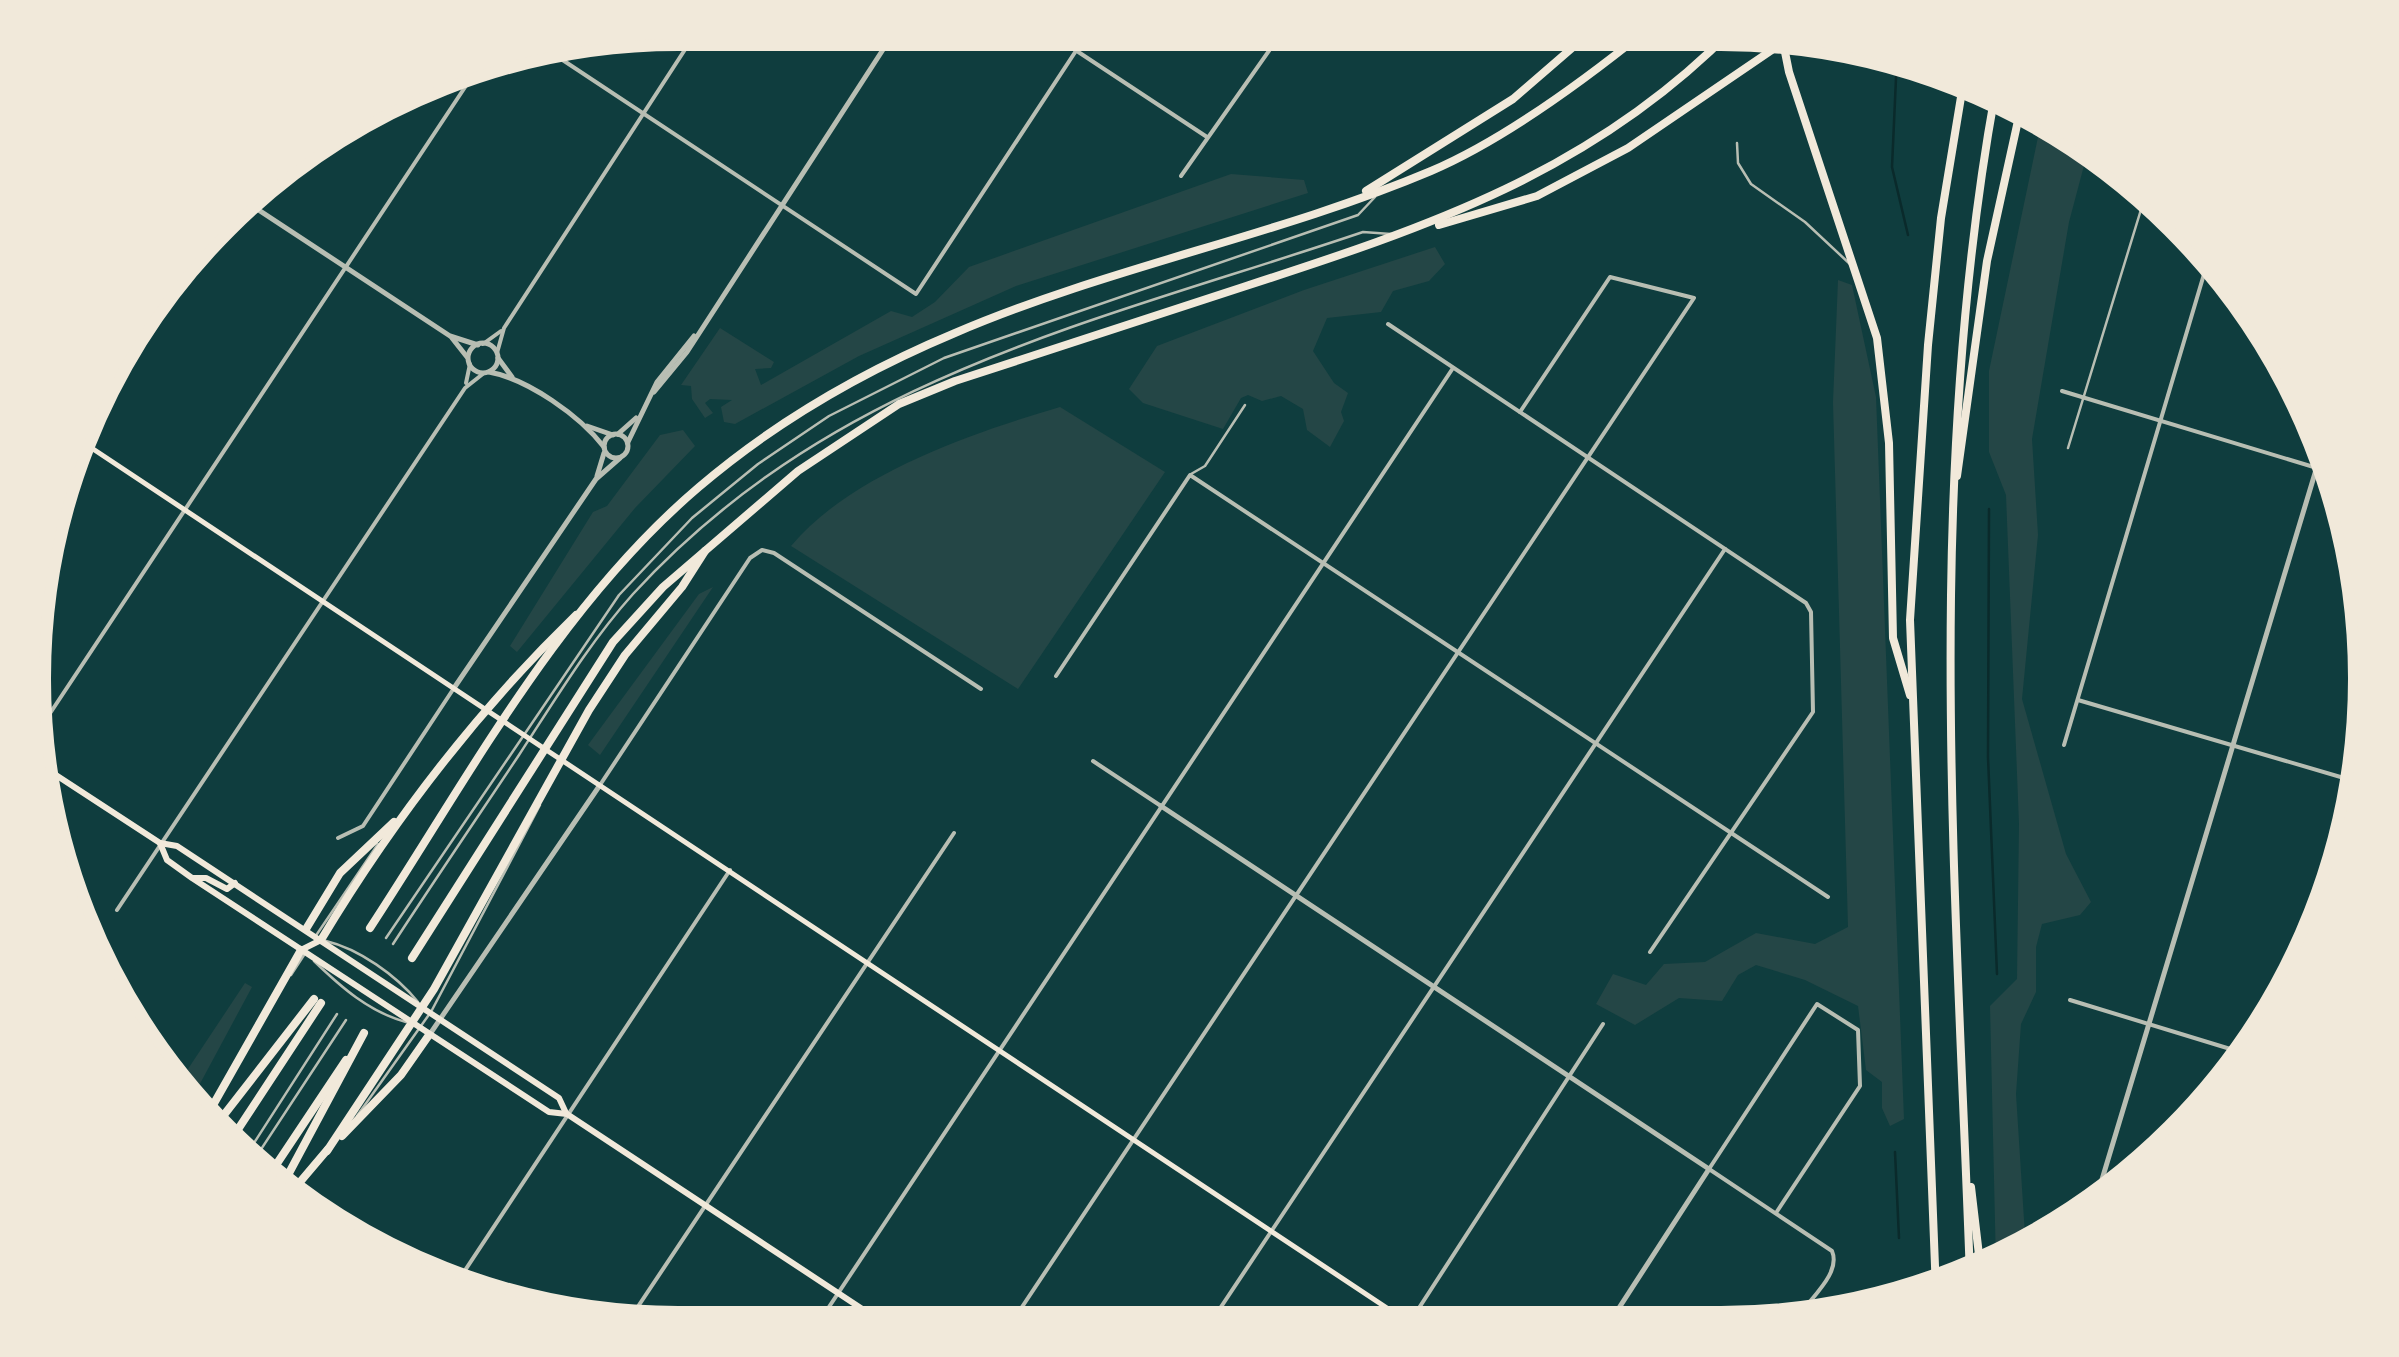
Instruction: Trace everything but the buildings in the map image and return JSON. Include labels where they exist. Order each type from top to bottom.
[{"type":"highway","points":[[1350,202],[1513,99],[1575,45]]},
{"type":"highway","points":[[318,938],[402,816],[516,673],[665,520],[738,456],[826,398],[898,359],[1001,316],[1350,202],[1435,170],[1557,98],[1627,45]]},
{"type":"highway","points":[[1406,234],[1536,177],[1599,139],[1658,95],[1715,45]]},
{"type":"highway","points":[[412,958],[613,642],[712,540],[798,471],[900,404],[955,381],[1406,234],[1537,196],[1628,148],[1776,47]]},
{"type":"highway","points":[[1785,48],[1877,338],[1886,397],[1893,638],[1914,706]]},
{"type":"highway","points":[[1934,1274],[1910,620],[1940,218],[1962,93]]},
{"type":"highway","points":[[1969,1261],[1950,734],[1950,530],[1965,290],[1994,107]]},
{"type":"highway","points":[[1950,530],[1987,261],[2018,120]]},
{"type":"highway","points":[[326,1151],[415,1026],[422,1006],[624,655],[682,586],[712,540]]},
{"type":"highway","points":[[370,928],[548,656],[600,590]]},
{"type":"highway","points":[[306,929],[340,874],[402,816]]},
{"type":"highway","points":[[214,1108],[306,950]]},
{"type":"highway","points":[[223,1117],[317,1001],[236,1131]]},
{"type":"highway","points":[[275,1166],[364,1033],[287,1176]]},
{"type":"highway","points":[[298,1184],[400,1076],[430,1035]]},
{"type":"highway","points":[[1964,1127],[1978,1257]]},
{"type":"main road","points":[[89,446],[1272,1230],[1389,1312]]},
{"type":"main road","points":[[52,772],[160,843],[177,846],[306,929],[560,1098],[567,1114]]},
{"type":"main road","points":[[160,843],[167,860],[192,878],[306,950],[415,1026],[549,1112],[567,1114],[868,1312]]},
{"type":"main road","points":[[192,878],[206,878],[227,888],[235,883]]},
{"type":"main road","points":[[306,950],[318,938]]},
{"type":"street","points":[[117,910],[464,388],[486,373],[498,356],[504,328],[688,45]]},
{"type":"street","points":[[338,838],[363,826],[596,479],[620,458],[638,416],[669,364],[696,334],[886,45]]},
{"type":"street","points":[[1068,45],[1207,137]]},
{"type":"street","points":[[557,57],[916,294],[1079,45]]},
{"type":"street","points":[[1181,176],[1273,45]]},
{"type":"street","points":[[46,719],[469,81]]},
{"type":"street","points":[[255,208],[450,336],[480,344],[498,356],[514,379]]},
{"type":"street","points":[[2064,745],[2205,271]]},
{"type":"street","points":[[1019,1312],[1694,298],[1610,277],[1520,412]]},
{"type":"street","points":[[1388,324],[1792,594],[1811,612],[1813,712],[1650,952]]},
{"type":"street","points":[[464,388],[469,361],[480,344],[504,328]]},
{"type":"street","points":[[450,336],[469,361],[486,373],[514,379],[584,425],[620,458]]},
{"type":"street","points":[[826,1312],[1453,368]]},
{"type":"street","points":[[2062,391],[2317,468],[2100,1185]]},
{"type":"street","points":[[596,479],[605,448],[615,434],[638,416]]},
{"type":"street","points":[[584,425],[628,442]]},
{"type":"street","points":[[1056,676],[1190,475],[1828,897]]},
{"type":"street","points":[[1218,1312],[1724,549]]},
{"type":"street","points":[[430,1035],[750,558],[762,550],[774,552],[982,689]]},
{"type":"street","points":[[2077,700],[2346,779]]},
{"type":"street","points":[[1094,761],[1826,1246],[1835,1258],[1831,1275],[1804,1307]]},
{"type":"street","points":[[635,1311],[954,833]]},
{"type":"street","points":[[463,1274],[730,870]]},
{"type":"street","points":[[2070,1000],[2233,1050]]},
{"type":"street","points":[[1616,1312],[1818,1004],[1858,1030],[1860,1086],[1776,1214]]},
{"type":"street","points":[[1415,1312],[1603,1024]]},
{"type":"lane","points":[[1737,143],[1738,164],[1751,184],[1805,222],[1859,273]]},
{"type":"lane","points":[[386,938],[619,596],[692,518],[758,464],[829,416],[914,371],[1358,215],[1384,189]]},
{"type":"lane","points":[[2068,448],[2142,206]]},
{"type":"lane","points":[[394,944],[607,627],[662,564],[762,476],[859,416],[966,365],[1363,232],[1406,234]]},
{"type":"lane","points":[[1190,475],[1205,466],[1245,405]]},
{"type":"lane","points":[[415,1026],[430,1012],[544,794]]},
{"type":"lane","points":[[253,1147],[337,1014]]},
{"type":"lane","points":[[258,1152],[346,1020]]},
{"type":"shaded area","points":[[2039,131],[2085,161],[2069,222],[2032,439],[2038,535],[2022,699],[2066,854],[2091,902],[2080,915],[2042,924],[2036,947],[2036,992],[2021,1024],[2016,1094],[2025,1234],[1996,1249],[1990,1006],[2017,979],[2019,824],[2006,495],[1989,452],[1989,371]]},
{"type":"shaded area","points":[[1231,174],[1304,180],[1308,193],[1016,286],[859,356],[735,424],[724,422],[721,407],[732,400],[710,399],[705,403],[713,413],[705,418],[692,399],[691,386],[681,385],[720,328],[774,362],[771,368],[755,369],[761,385],[891,311],[912,317],[935,302],[969,267]]},
{"type":"shaded area","points":[[1435,247],[1445,264],[1429,281],[1393,291],[1381,312],[1327,318],[1313,351],[1334,383],[1348,393],[1341,412],[1344,421],[1330,447],[1307,430],[1303,409],[1281,396],[1262,401],[1248,395],[1241,398],[1223,429],[1143,403],[1129,389],[1157,346],[1304,290]]},
{"type":"shaded area","points":[[1838,280],[1852,285],[1876,397],[1904,1119],[1890,1126],[1882,1108],[1882,1082],[1866,1070],[1858,1006],[1805,980],[1756,965],[1738,975],[1722,1001],[1679,998],[1635,1025],[1596,1004],[1613,974],[1646,985],[1664,964],[1705,962],[1756,933],[1815,944],[1848,927],[1833,402]]},
{"type":"shaded area","points":[[1060,407],[1165,472],[1018,689],[791,546],[816,520],[879,477],[952,443]]},
{"type":"shaded area","points":[[683,430],[695,446],[635,508],[517,652],[510,646],[593,512],[607,506],[660,435]]},
{"type":"shaded area","points":[[713,587],[600,755],[588,745],[699,594]]},
{"type":"shaded area","points":[[245,983],[252,987],[197,1090],[184,1074]]},
{"type":"waterway","points":[[1896,71],[1892,167],[1908,235]]},
{"type":"waterway","points":[[1989,509],[1988,757],[1997,974]]},
{"type":"waterway","points":[[1895,1152],[1899,1238]]}]
